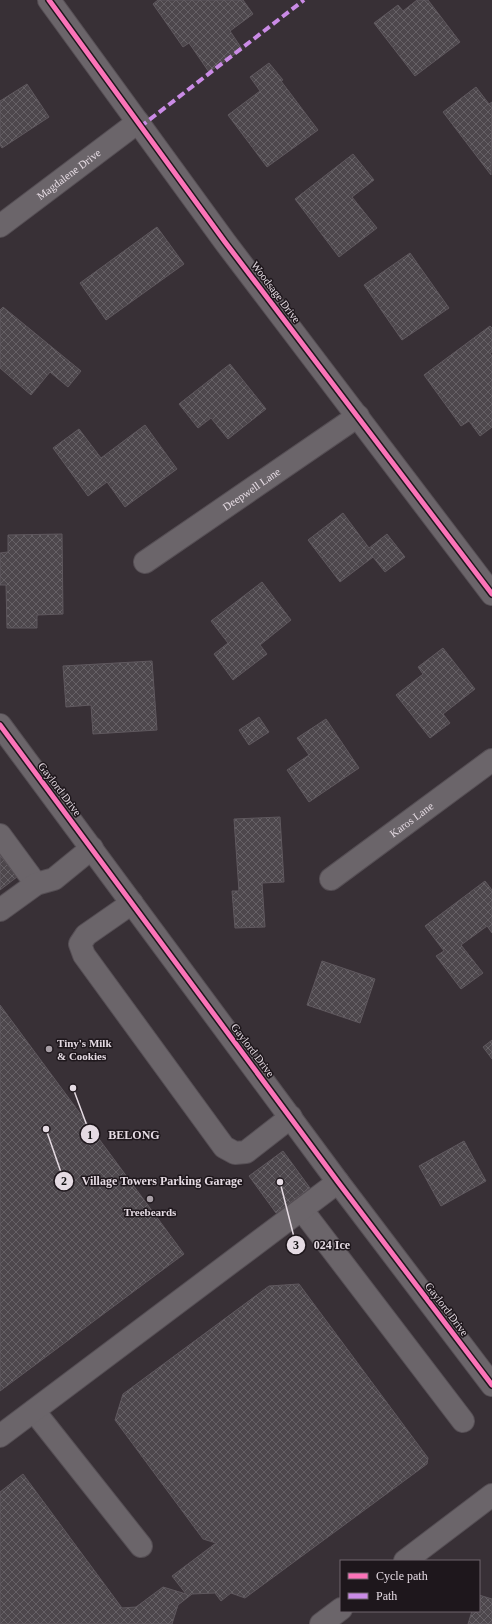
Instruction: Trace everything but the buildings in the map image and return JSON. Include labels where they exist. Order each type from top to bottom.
[{"type":"street","name":"Woodsage Drive","points":[[49,0],[225,242],[492,594]]},
{"type":"street","name":"Magdalene Drive","points":[[0,226],[138,122]]},
{"type":"street","name":"Deepwell Lane","points":[[145,562],[358,416]]},
{"type":"street","name":"Gaylord Drive","points":[[0,725],[338,1182],[492,1386]]},
{"type":"street","name":"Karos Lane","points":[[330,879],[492,760]]},
{"type":"street","points":[[0,835],[36,884]]},
{"type":"street","points":[[0,910],[36,884],[54,879],[92,848]]},
{"type":"street","points":[[132,903],[86,935],[80,944],[84,956],[224,1147],[235,1153],[246,1152],[291,1117]]},
{"type":"street","points":[[0,1436],[338,1182]]},
{"type":"street","points":[[302,1210],[463,1421]]},
{"type":"street","points":[[34,1410],[141,1546]]},
{"type":"street","points":[[406,1560],[492,1495]]},
{"type":"street","points":[[321,1624],[340,1610]]},
{"type":"marked path","points":[[140,127],[304,0]]},
{"type":"cycle path","points":[[49,0],[225,242],[492,594]]},
{"type":"cycle path","points":[[0,725],[338,1182],[492,1385]]},
{"type":"place","name":"Tiny's Milk & Cookies","points":[[49,1049]]},
{"type":"place","name":"BELONG","points":[[73,1088]]},
{"type":"place","name":"Village Towers Parking Garage","points":[[46,1129]]},
{"type":"place","name":"024 Ice","points":[[280,1182]]},
{"type":"place","name":"Treebeards","points":[[150,1199]]}]
